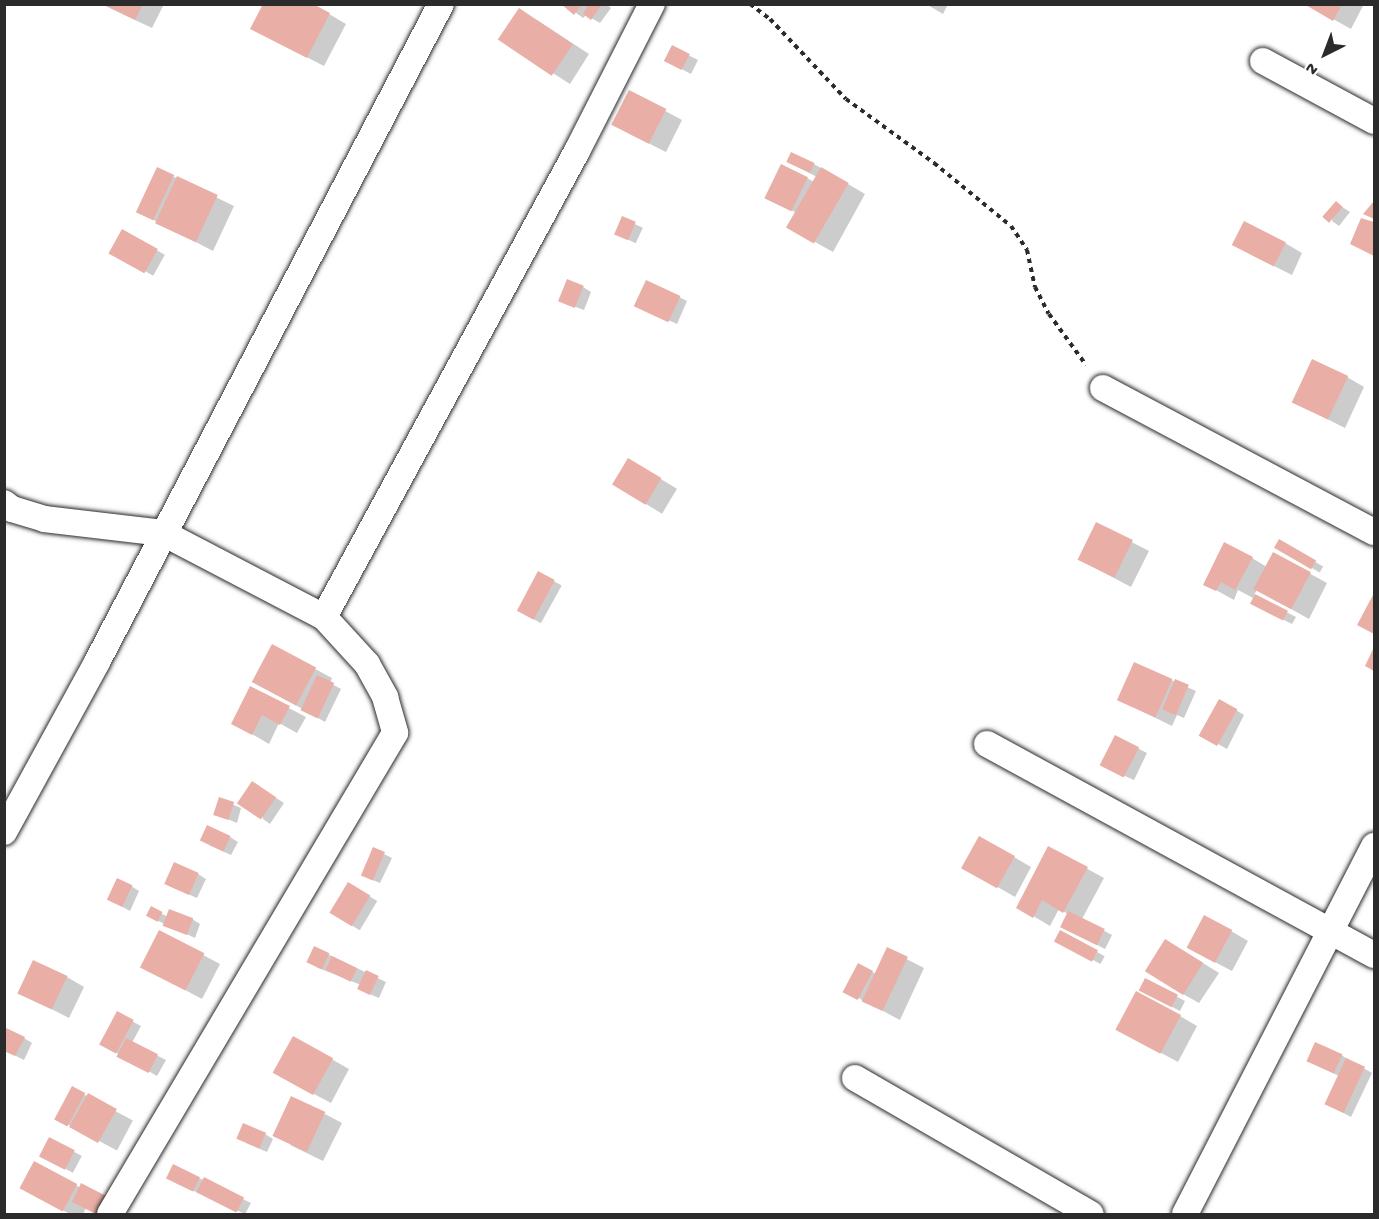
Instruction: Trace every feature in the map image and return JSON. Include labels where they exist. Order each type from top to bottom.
[{"type":"street","points":[[4,832],[98,662],[441,4]]},
{"type":"street","points":[[324,617],[571,161],[652,4]]},
{"type":"street","points":[[1263,61],[1374,121]]},
{"type":"street","points":[[1103,388],[1374,532]]},
{"type":"street","points":[[4,503],[12,509],[44,519],[164,533],[324,617],[367,664],[385,697],[395,733],[110,1215]]},
{"type":"street","points":[[987,744],[1374,955]]},
{"type":"street","points":[[1185,1215],[1374,846]]},
{"type":"street","points":[[855,1078],[1091,1215]]},
{"type":"path","points":[[750,4],[770,19],[846,99],[934,163],[1011,226],[1027,250],[1035,287],[1049,314],[1103,388]]},
{"type":"building","points":[[103,4],[143,4],[135,20]]},
{"type":"building","points":[[263,4],[313,4],[330,13],[307,58],[250,29]]},
{"type":"building","points":[[561,4],[582,4],[574,15]]},
{"type":"building","points":[[589,4],[602,4],[591,20],[583,14]]},
{"type":"building","points":[[1304,4],[1342,4],[1333,21]]},
{"type":"building","points":[[519,8],[573,44],[552,76],[498,40]]},
{"type":"building","points":[[672,45],[690,54],[682,70],[664,61]]},
{"type":"building","points":[[629,90],[666,109],[649,144],[611,125]]},
{"type":"building","points":[[791,152],[815,163],[810,173],[786,162]]},
{"type":"building","points":[[781,164],[808,177],[791,211],[764,198]]},
{"type":"building","points":[[157,167],[174,175],[153,220],[136,212]]},
{"type":"building","points":[[821,167],[849,183],[814,244],[786,228]]},
{"type":"building","points":[[177,176],[218,195],[196,242],[155,223]]},
{"type":"building","points":[[1336,201],[1343,207],[1329,223],[1322,217]]},
{"type":"building","points":[[1374,201],[1374,219],[1363,214]]},
{"type":"building","points":[[622,216],[636,222],[628,240],[614,234]]},
{"type":"building","points":[[1361,218],[1374,222],[1374,256],[1350,244]]},
{"type":"building","points":[[1244,221],[1286,242],[1274,266],[1232,245]]},
{"type":"building","points":[[122,229],[158,249],[144,273],[108,253]]},
{"type":"building","points":[[567,279],[584,286],[575,308],[558,301]]},
{"type":"building","points":[[646,280],[680,296],[668,322],[634,306]]},
{"type":"building","points":[[1312,359],[1348,376],[1328,419],[1292,403]]},
{"type":"building","points":[[628,458],[661,478],[645,505],[612,485]]},
{"type":"building","points":[[1096,522],[1133,540],[1114,578],[1078,560]]},
{"type":"building","points":[[1279,539],[1316,560],[1311,569],[1274,548]]},
{"type":"building","points":[[1224,542],[1253,557],[1235,590],[1221,582],[1216,591],[1203,585]]},
{"type":"building","points":[[1273,552],[1311,572],[1291,609],[1253,589]]},
{"type":"building","points":[[538,571],[555,580],[534,620],[517,611]]},
{"type":"building","points":[[1374,593],[1374,634],[1357,625]]},
{"type":"building","points":[[1255,594],[1288,611],[1283,621],[1250,604]]},
{"type":"building","points":[[272,644],[316,667],[296,705],[252,682]]},
{"type":"building","points":[[1374,647],[1374,671],[1365,666]]},
{"type":"building","points":[[1134,662],[1172,679],[1155,717],[1117,700]]},
{"type":"building","points":[[317,675],[334,683],[318,718],[301,710]]},
{"type":"building","points":[[1175,679],[1189,685],[1176,715],[1162,709]]},
{"type":"building","points":[[250,686],[290,706],[280,725],[262,715],[252,735],[231,724]]},
{"type":"building","points":[[1219,699],[1237,709],[1217,746],[1199,736]]},
{"type":"building","points":[[1115,735],[1139,747],[1124,778],[1100,765]]},
{"type":"building","points":[[252,781],[276,797],[261,820],[237,803]]},
{"type":"building","points":[[219,797],[234,802],[228,820],[213,815]]},
{"type":"building","points":[[207,825],[231,836],[223,851],[200,840]]},
{"type":"building","points":[[979,836],[1015,856],[997,888],[961,868]]},
{"type":"building","points":[[1048,846],[1088,867],[1063,913],[1042,900],[1033,918],[1016,908]]},
{"type":"building","points":[[373,847],[385,852],[373,881],[361,876]]},
{"type":"building","points":[[174,862],[199,873],[189,895],[164,884]]},
{"type":"building","points":[[117,878],[132,885],[122,907],[107,900]]},
{"type":"building","points":[[348,882],[370,895],[352,926],[329,913]]},
{"type":"building","points":[[151,906],[163,912],[158,922],[146,916]]},
{"type":"building","points":[[169,909],[193,918],[187,935],[163,926]]},
{"type":"building","points":[[1068,911],[1105,929],[1097,945],[1060,927]]},
{"type":"building","points":[[1204,915],[1232,930],[1215,963],[1187,948]]},
{"type":"building","points":[[159,930],[204,953],[185,991],[140,967]]},
{"type":"building","points":[[1060,930],[1098,950],[1092,962],[1054,941]]},
{"type":"building","points":[[1165,939],[1203,963],[1183,995],[1145,971]]},
{"type":"building","points":[[314,946],[329,953],[322,969],[306,962]]},
{"type":"building","points":[[887,947],[908,957],[882,1011],[862,1001]]},
{"type":"building","points":[[332,956],[357,968],[351,982],[325,969]]},
{"type":"building","points":[[33,960],[67,976],[52,1010],[17,994]]},
{"type":"building","points":[[858,963],[873,971],[858,1000],[843,992]]},
{"type":"building","points":[[366,970],[379,976],[370,995],[357,989]]},
{"type":"building","points":[[1145,978],[1178,995],[1172,1007],[1139,990]]},
{"type":"building","points":[[1136,991],[1181,1015],[1160,1054],[1115,1030]]},
{"type":"building","points":[[117,1011],[134,1020],[116,1053],[99,1045]]},
{"type":"building","points":[[4,1027],[25,1037],[15,1056],[4,1051]]},
{"type":"building","points":[[293,1036],[333,1058],[313,1095],[273,1073]]},
{"type":"building","points":[[126,1038],[158,1054],[149,1073],[116,1057]]},
{"type":"building","points":[[1315,1042],[1342,1054],[1334,1073],[1306,1061]]},
{"type":"building","points":[[1346,1058],[1365,1067],[1343,1113],[1324,1104]]},
{"type":"building","points":[[72,1086],[85,1093],[67,1127],[54,1120]]},
{"type":"building","points":[[88,1093],[117,1109],[98,1143],[69,1127]]},
{"type":"building","points":[[291,1096],[325,1112],[307,1152],[272,1136]]},
{"type":"building","points":[[243,1123],[266,1133],[259,1148],[236,1139]]},
{"type":"building","points":[[49,1137],[75,1150],[65,1170],[39,1157]]},
{"type":"building","points":[[34,1161],[77,1184],[63,1211],[19,1188]]},
{"type":"building","points":[[173,1164],[200,1177],[193,1192],[166,1178]]},
{"type":"building","points":[[204,1177],[244,1197],[236,1213],[196,1192]]},
{"type":"building","points":[[81,1183],[110,1198],[102,1214],[96,1214],[72,1202]]}]
